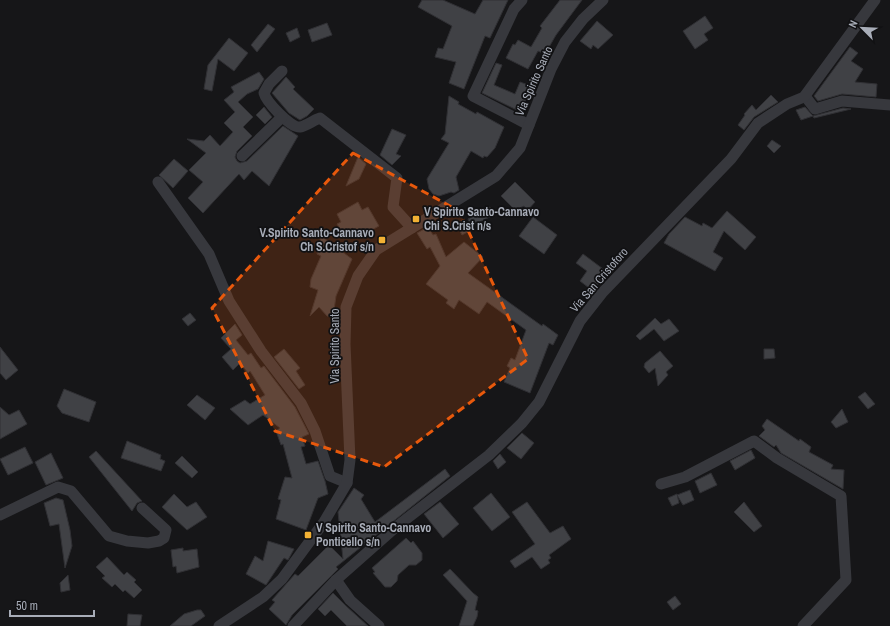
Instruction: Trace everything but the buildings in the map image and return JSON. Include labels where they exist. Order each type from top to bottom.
[{"type":"street","points":[[522,0],[514,9],[473,96],[529,124]]},
{"type":"street","name":"Via Spirito Santo","points":[[219,626],[263,597],[282,579],[324,522],[347,483],[350,460],[346,307],[358,276],[376,250],[496,176],[520,148],[551,69],[565,42],[583,19],[603,0]]},
{"type":"street","name":"Via San Cristoforo","points":[[293,626],[336,580],[396,527],[489,455],[522,423],[539,402],[580,321],[602,293],[732,159],[758,123],[787,104],[805,96],[875,0]]},
{"type":"street","points":[[282,71],[269,84],[264,92],[265,97],[282,117],[291,124],[299,127],[320,118],[397,178],[393,206],[412,228]]},
{"type":"street","points":[[805,96],[815,109],[842,101],[890,105]]},
{"type":"street","points":[[242,156],[282,117]]},
{"type":"street","points":[[158,182],[209,254],[229,301],[261,351],[301,403],[315,431],[330,476],[347,483]]},
{"type":"street","points":[[661,484],[685,476],[754,441],[777,458],[841,496],[846,580],[803,626]]},
{"type":"street","points":[[0,515],[58,488],[71,491],[109,536],[127,541],[148,543],[159,541],[164,538],[166,530],[142,508]]},
{"type":"street","points":[[336,580],[350,600],[379,626]]},
{"type":"highlighted area","points":[[353,153],[459,211],[528,359],[384,467],[275,431],[212,308]]},
{"type":"place","name":"V Spirito Santo-Cannavo Chi S.Crist n/s","points":[[416,219]]},
{"type":"place","name":"V.Spirito Santo-Cannavo Ch S.Cristof s/n","points":[[382,240]]},
{"type":"place","name":"V Spirito Santo-Cannavo Ponticello s/n","points":[[308,535]]}]
